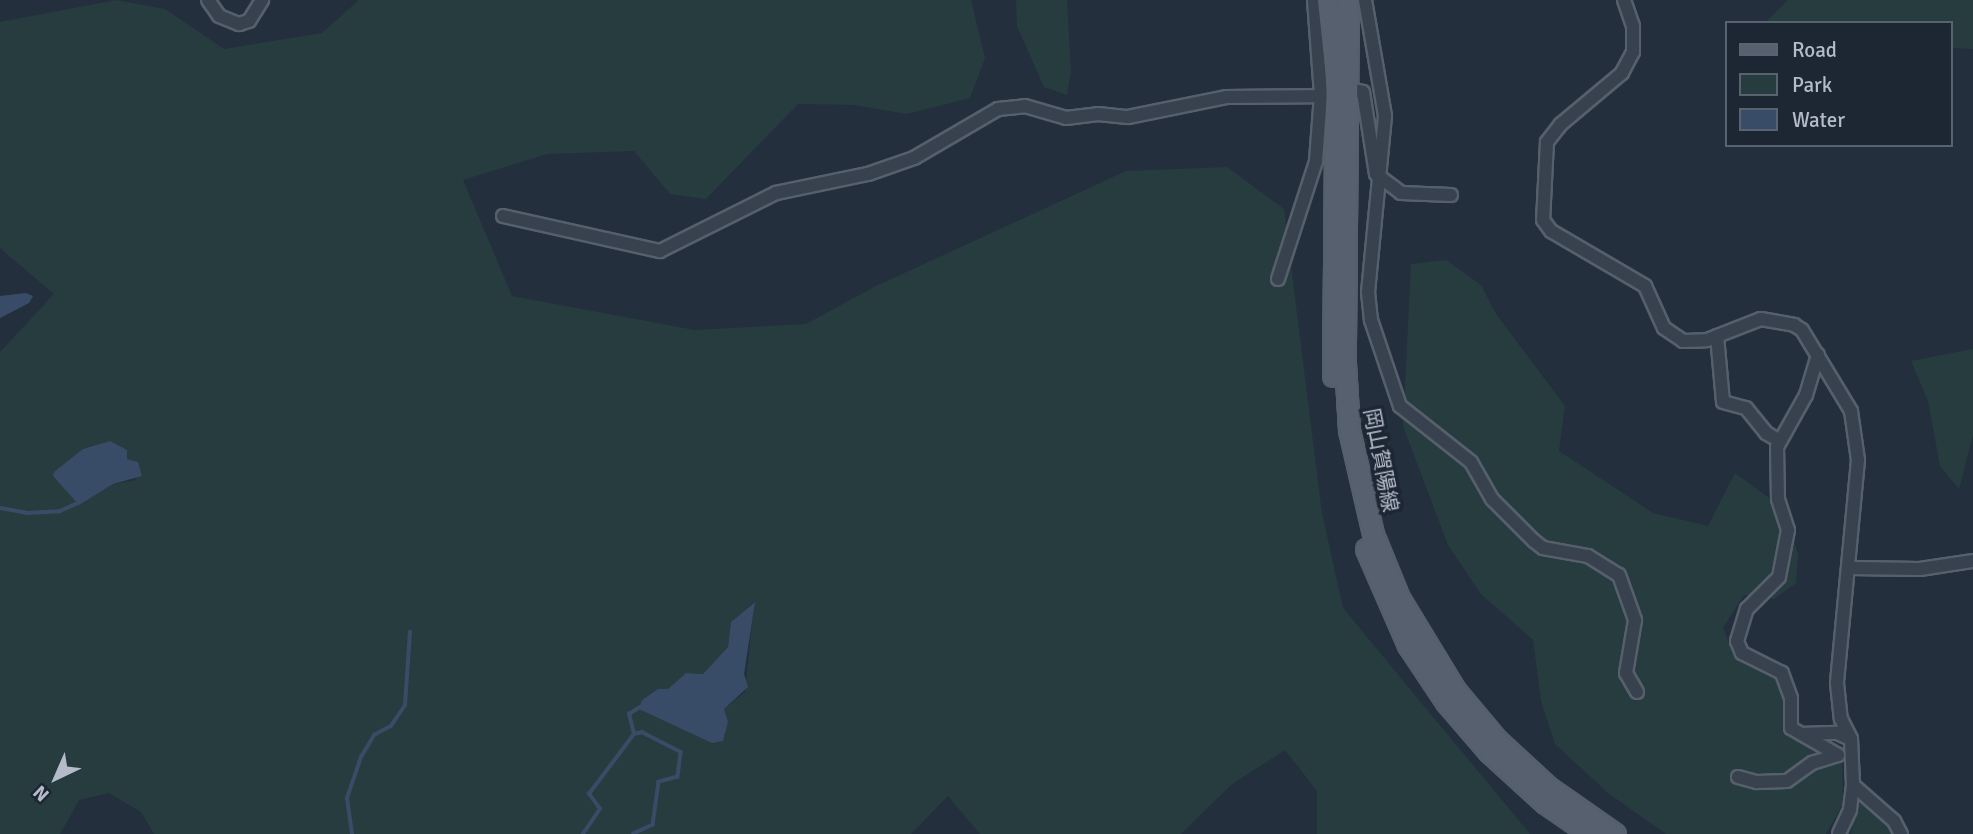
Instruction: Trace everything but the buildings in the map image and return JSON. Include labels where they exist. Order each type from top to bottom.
[{"type":"main road","name":"岡山賀陽線","points":[[1327,0],[1335,90],[1349,430],[1373,534],[1405,609],[1455,690],[1497,740],[1548,787],[1615,834]]},
{"type":"main road","name":"岡山賀陽線","points":[[1335,0],[1334,407],[1348,492],[1362,538],[1381,593],[1408,645],[1446,702],[1498,761],[1545,803],[1590,834]]},
{"type":"main road","name":"岡山賀陽線","points":[[1335,90],[1348,0]]},
{"type":"street","points":[[208,0],[219,16],[239,24],[249,21],[262,0]]},
{"type":"street","points":[[1278,279],[1316,161],[1335,90],[1314,0]]},
{"type":"street","points":[[1365,0],[1384,92],[1368,292],[1371,320],[1400,406],[1471,462],[1492,499],[1543,548],[1588,556],[1619,575],[1632,602],[1635,620],[1626,673],[1637,692]]},
{"type":"street","points":[[1624,0],[1633,26],[1633,52],[1622,73],[1561,124],[1547,142],[1543,220],[1551,231],[1645,286],[1664,328],[1674,337],[1695,342],[1761,319],[1794,325],[1818,355],[1851,411],[1857,438],[1850,568],[1837,646],[1837,683],[1842,719],[1851,739],[1853,785],[1850,810],[1839,834]]},
{"type":"street","points":[[503,216],[660,251],[776,193],[868,174],[914,158],[998,109],[1026,106],[1066,118],[1098,114],[1128,117],[1226,97],[1335,90],[1363,92],[1376,174],[1401,193],[1451,195]]},
{"type":"street","points":[[1717,336],[1723,402],[1746,408],[1766,433],[1780,441]]},
{"type":"street","points":[[1738,777],[1757,782],[1787,781],[1812,763],[1837,757],[1836,751],[1802,734],[1789,724],[1791,698],[1782,673],[1742,653],[1737,641],[1740,620],[1774,585],[1787,548],[1788,530],[1778,499],[1780,441],[1806,395],[1818,355]]},
{"type":"street","points":[[1850,568],[1920,569],[1973,561]]},
{"type":"street","points":[[1802,734],[1837,733],[1851,739]]},
{"type":"street","points":[[1853,785],[1894,821],[1901,834]]},
{"type":"green space","points":[[116,0],[165,9],[224,49],[322,33],[359,0],[971,0],[985,58],[970,98],[907,114],[854,105],[798,104],[706,199],[670,194],[634,151],[547,154],[463,180],[512,296],[695,330],[806,324],[874,287],[1126,171],[1227,167],[1284,209],[1322,513],[1343,608],[1530,834],[1317,834],[1317,791],[1285,750],[1231,785],[1181,834],[980,834],[948,796],[911,834],[154,834],[141,812],[109,793],[79,800],[60,834],[0,834],[0,352],[54,294],[0,248],[0,22]],"holes":[[[110,441],[131,462],[136,480],[113,484],[79,504],[83,449]],[[754,602],[745,692],[724,709],[725,737],[642,700],[658,689],[668,689],[686,673],[703,674],[728,647],[731,622]]]},
{"type":"green space","points":[[1016,0],[1067,0],[1071,71],[1067,95],[1044,87],[1017,26]]},
{"type":"green space","points":[[1788,0],[1973,0],[1973,49],[1952,48],[1952,21],[1767,21]]},
{"type":"green space","points":[[1446,260],[1481,285],[1496,314],[1565,406],[1559,451],[1653,513],[1708,526],[1735,473],[1784,509],[1798,554],[1796,583],[1774,599],[1744,595],[1723,628],[1733,652],[1765,661],[1783,680],[1791,722],[1842,751],[1843,804],[1826,834],[1666,834],[1608,793],[1555,744],[1541,701],[1533,640],[1481,594],[1448,545],[1403,426],[1411,264]]},
{"type":"green space","points":[[1973,349],[1973,435],[1959,489],[1940,466],[1928,401],[1911,361]]},
{"type":"green space","points":[[1857,793],[1891,830],[1892,834],[1851,834]]},
{"type":"water","points":[[26,293],[33,296],[29,303],[0,318],[0,296]]},
{"type":"water","points":[[110,441],[127,450],[127,459],[138,462],[142,476],[113,484],[79,505],[53,476],[54,472],[83,449]]},
{"type":"water","points":[[755,602],[744,674],[748,687],[724,709],[728,722],[723,741],[712,743],[639,709],[642,700],[658,689],[668,689],[686,673],[703,674],[728,647],[731,622]]},
{"type":"waterway","points":[[0,508],[27,513],[60,511],[80,502]]},
{"type":"waterway","points":[[352,834],[347,798],[361,757],[374,735],[391,726],[405,705],[410,632]]},
{"type":"waterway","points":[[583,834],[600,809],[589,794],[634,734],[629,714],[640,707]]},
{"type":"waterway","points":[[634,734],[642,732],[681,752],[678,777],[659,782],[653,825],[634,834]]}]
